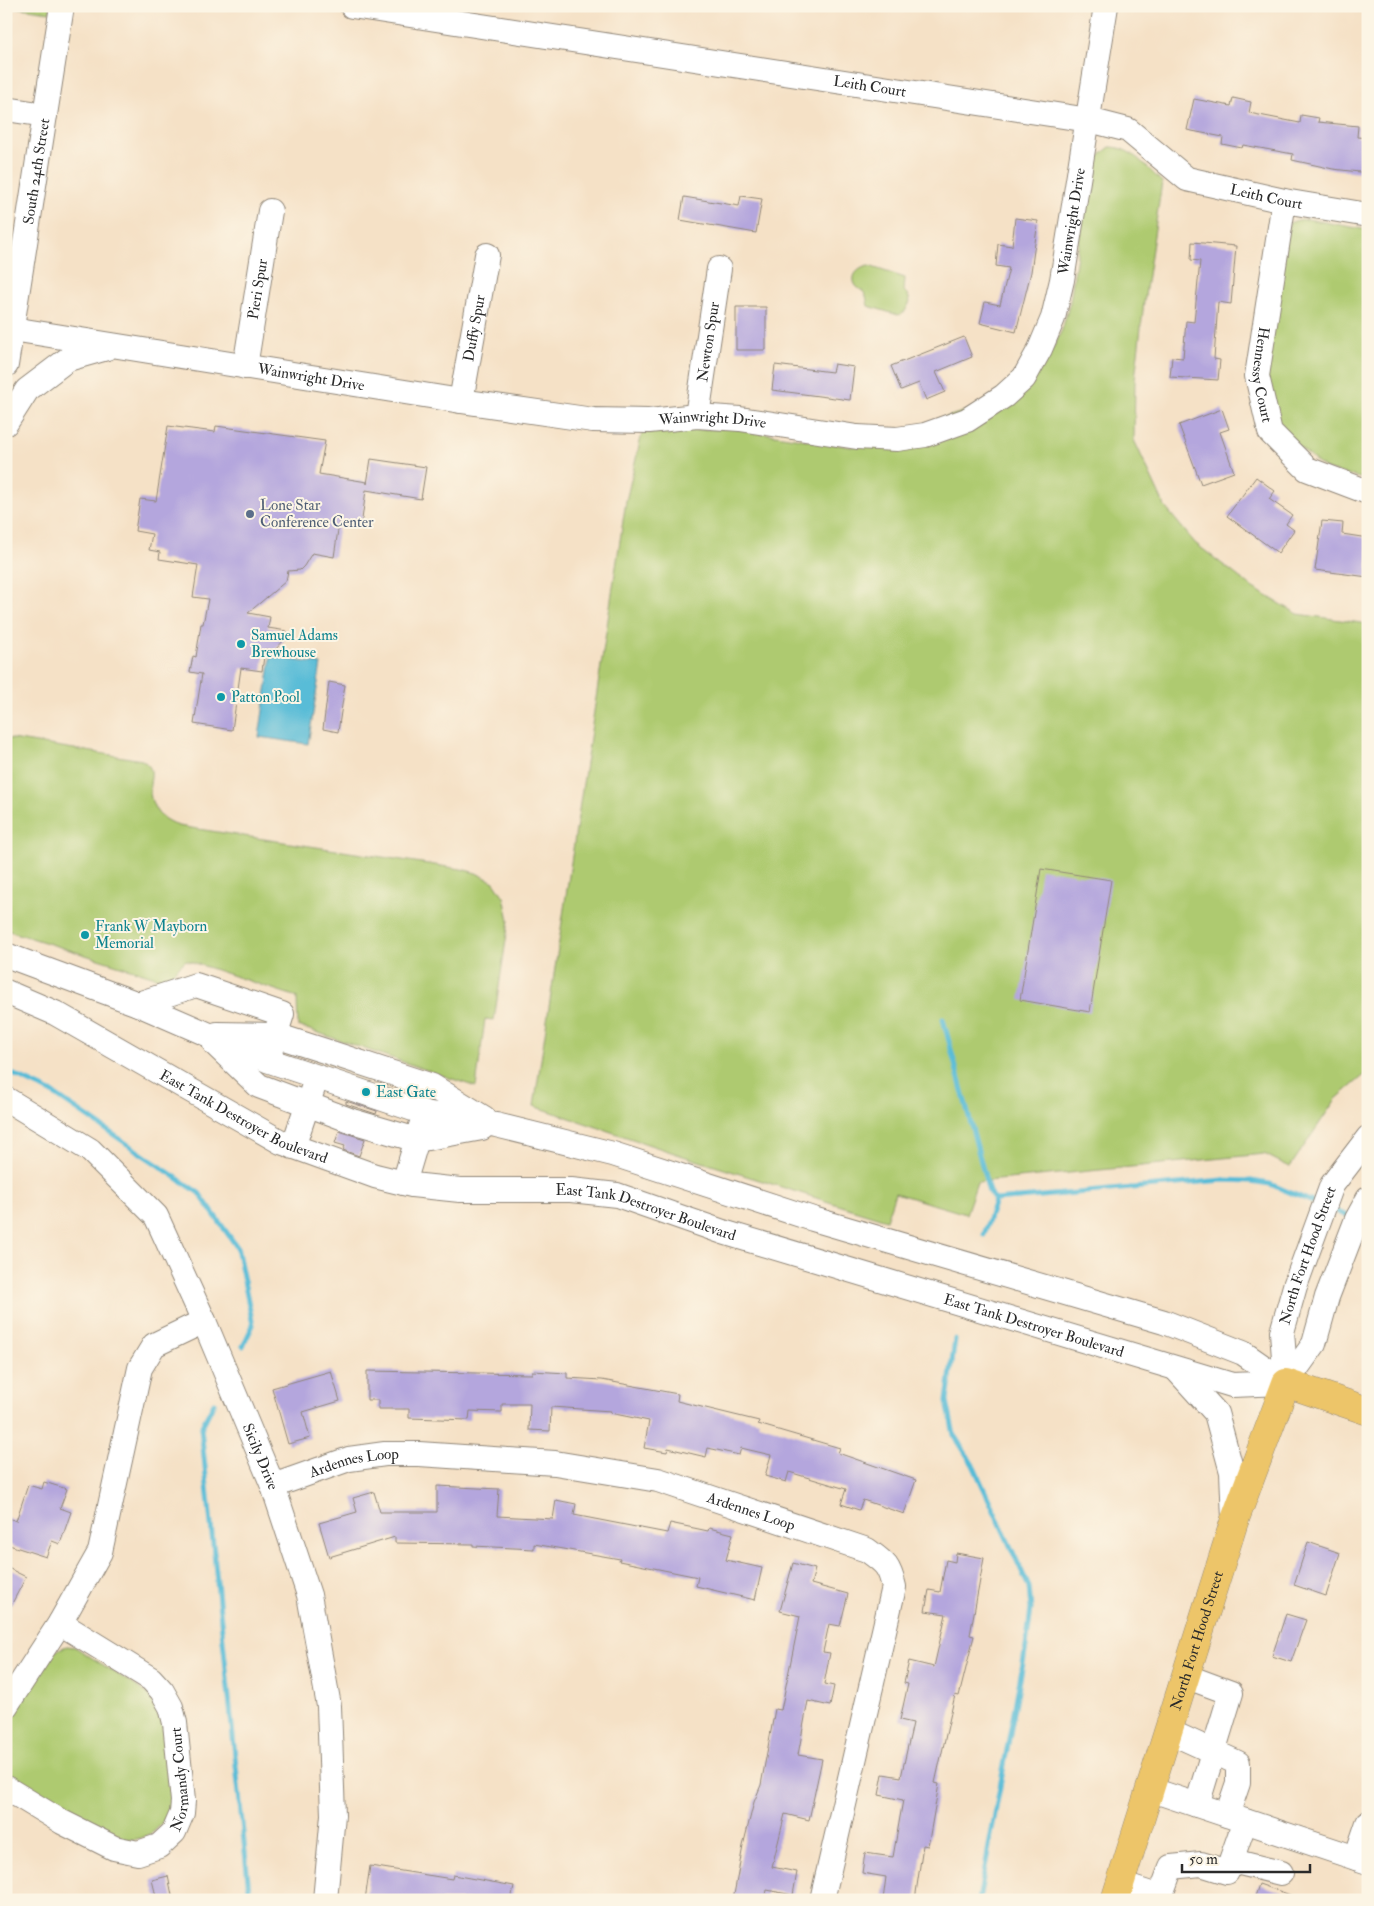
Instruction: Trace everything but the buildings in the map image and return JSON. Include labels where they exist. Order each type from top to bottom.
[{"type":"main road","points":[[1286,1383],[1368,1411]]},
{"type":"main road","name":"North Fort Hood Street","points":[[1117,1892],[1234,1522],[1286,1383]]},
{"type":"street","name":"South 24th Street","points":[[6,365],[9,329],[62,6]]},
{"type":"street","name":"Leith Court","points":[[352,6],[1089,120],[1128,130],[1188,178],[1284,201],[1368,215]]},
{"type":"street","name":"Wainwright Drive","points":[[9,329],[461,401],[593,420],[649,421],[698,416],[740,419],[857,437],[897,438],[925,435],[967,420],[1004,396],[1024,378],[1040,349],[1053,318],[1062,280],[1106,6]]},
{"type":"street","points":[[6,109],[45,115]]},
{"type":"street","name":"Hennessy Court","points":[[1284,201],[1257,376],[1270,432],[1307,469],[1365,491],[1368,490]]},
{"type":"street","name":"Pieri Spur","points":[[245,367],[270,211]]},
{"type":"street","name":"Duffy Spur","points":[[461,401],[488,255]]},
{"type":"street","name":"Newton Spur","points":[[698,416],[719,269]]},
{"type":"street","points":[[6,423],[27,390],[68,359],[114,346]]},
{"type":"street","points":[[6,955],[138,1004],[267,1061],[425,1113],[496,1125],[613,1154],[813,1219],[1164,1322],[1244,1353],[1286,1383]]},
{"type":"street","points":[[138,1004],[196,985],[282,1014],[267,1061]]},
{"type":"street","name":"East Tank Destroyer Boulevard","points":[[6,992],[55,1013],[281,1142],[375,1176],[404,1183],[460,1190],[571,1190],[617,1195],[723,1232],[1232,1385],[1286,1383]]},
{"type":"street","points":[[293,1146],[316,1077]]},
{"type":"street","name":"Sicily Drive","points":[[6,1100],[90,1150],[156,1216],[204,1321],[272,1486],[308,1595],[329,1706],[333,1815],[324,1900]]},
{"type":"street","points":[[404,1183],[425,1113]]},
{"type":"street","name":"North Fort Hood Street","points":[[1286,1383],[1282,1332],[1295,1286],[1332,1185],[1368,1138]]},
{"type":"street","name":"North Fort Hood Street","points":[[1286,1383],[1314,1344],[1327,1297],[1357,1219],[1368,1198]]},
{"type":"street","points":[[6,1706],[60,1623],[100,1552],[140,1368],[154,1345],[204,1321]]},
{"type":"street","points":[[1176,1369],[1216,1413],[1232,1472],[1234,1522]]},
{"type":"street","name":"Ardennes Loop","points":[[272,1486],[349,1460],[385,1454],[419,1454],[555,1463],[658,1480],[867,1550],[881,1560],[890,1571],[894,1587],[822,1900]]},
{"type":"street","name":"Normandy Court","points":[[6,1788],[62,1822],[114,1848],[138,1853],[159,1846],[174,1832],[182,1814],[183,1801],[175,1724],[171,1707],[162,1691],[151,1679],[60,1623]]},
{"type":"street","points":[[1185,1676],[1231,1693],[1197,1805]]},
{"type":"street","points":[[1117,1892],[1160,1897],[1171,1867],[1201,1864],[1227,1872],[1232,1861],[1238,1763],[1168,1730]]},
{"type":"street","points":[[1150,1789],[1362,1860],[1368,1823]]},
{"type":"street","points":[[1232,1861],[1281,1873]]},
{"type":"green space","points":[[6,6],[51,6],[50,12]]},
{"type":"green space","points":[[1110,147],[1125,150],[1132,154],[1162,182],[1144,302],[1135,379],[1134,440],[1165,507],[1195,543],[1253,588],[1298,614],[1368,624],[1368,1072],[1336,1099],[1290,1167],[1264,1154],[977,1182],[966,1214],[895,1193],[886,1220],[683,1156],[534,1106],[626,501],[642,433],[732,428],[851,447],[1020,394],[1046,362],[1062,330],[1070,302],[1090,167]]},
{"type":"green space","points":[[1307,219],[1368,230],[1368,480],[1325,469],[1287,437],[1274,415],[1265,368],[1289,223]]},
{"type":"green space","points":[[869,266],[905,278],[904,291],[908,295],[910,302],[904,313],[898,315],[868,306],[866,295],[856,286],[854,278],[856,272]]},
{"type":"green space","points":[[6,738],[142,760],[151,770],[150,794],[155,808],[159,814],[178,826],[461,869],[476,873],[494,882],[504,897],[509,920],[494,1020],[485,1019],[476,1087],[298,1026],[297,997],[186,960],[165,980],[6,930]]},
{"type":"green space","points":[[67,1646],[75,1647],[147,1693],[156,1707],[163,1725],[172,1801],[160,1826],[147,1836],[131,1840],[121,1839],[25,1788],[13,1778],[6,1767],[6,1728],[51,1655]]},
{"type":"water","points":[[271,657],[321,664],[308,744],[259,737]]},
{"type":"waterway","points":[[943,1019],[989,1192],[995,1200]]},
{"type":"waterway","points":[[6,1071],[51,1092],[199,1193],[237,1247],[253,1325],[243,1346]]},
{"type":"waterway","points":[[984,1235],[995,1200],[1223,1180],[1270,1184],[1315,1203]]},
{"type":"waterway","points":[[1334,1210],[1347,1216]]},
{"type":"waterway","points":[[955,1339],[947,1401],[954,1435],[973,1465],[1029,1587],[1031,1609],[1026,1647],[979,1900]]},
{"type":"waterway","points":[[214,1403],[201,1428],[250,1900]]},
{"type":"place","name":"Lone Star Conference Center","points":[[250,514]]},
{"type":"place","name":"Samuel Adams Brewhouse","points":[[241,644]]},
{"type":"place","name":"Patton Pool","points":[[221,697]]},
{"type":"place","name":"Frank W Mayborn Memorial","points":[[85,935]]},
{"type":"place","name":"East Gate","points":[[366,1092]]}]
